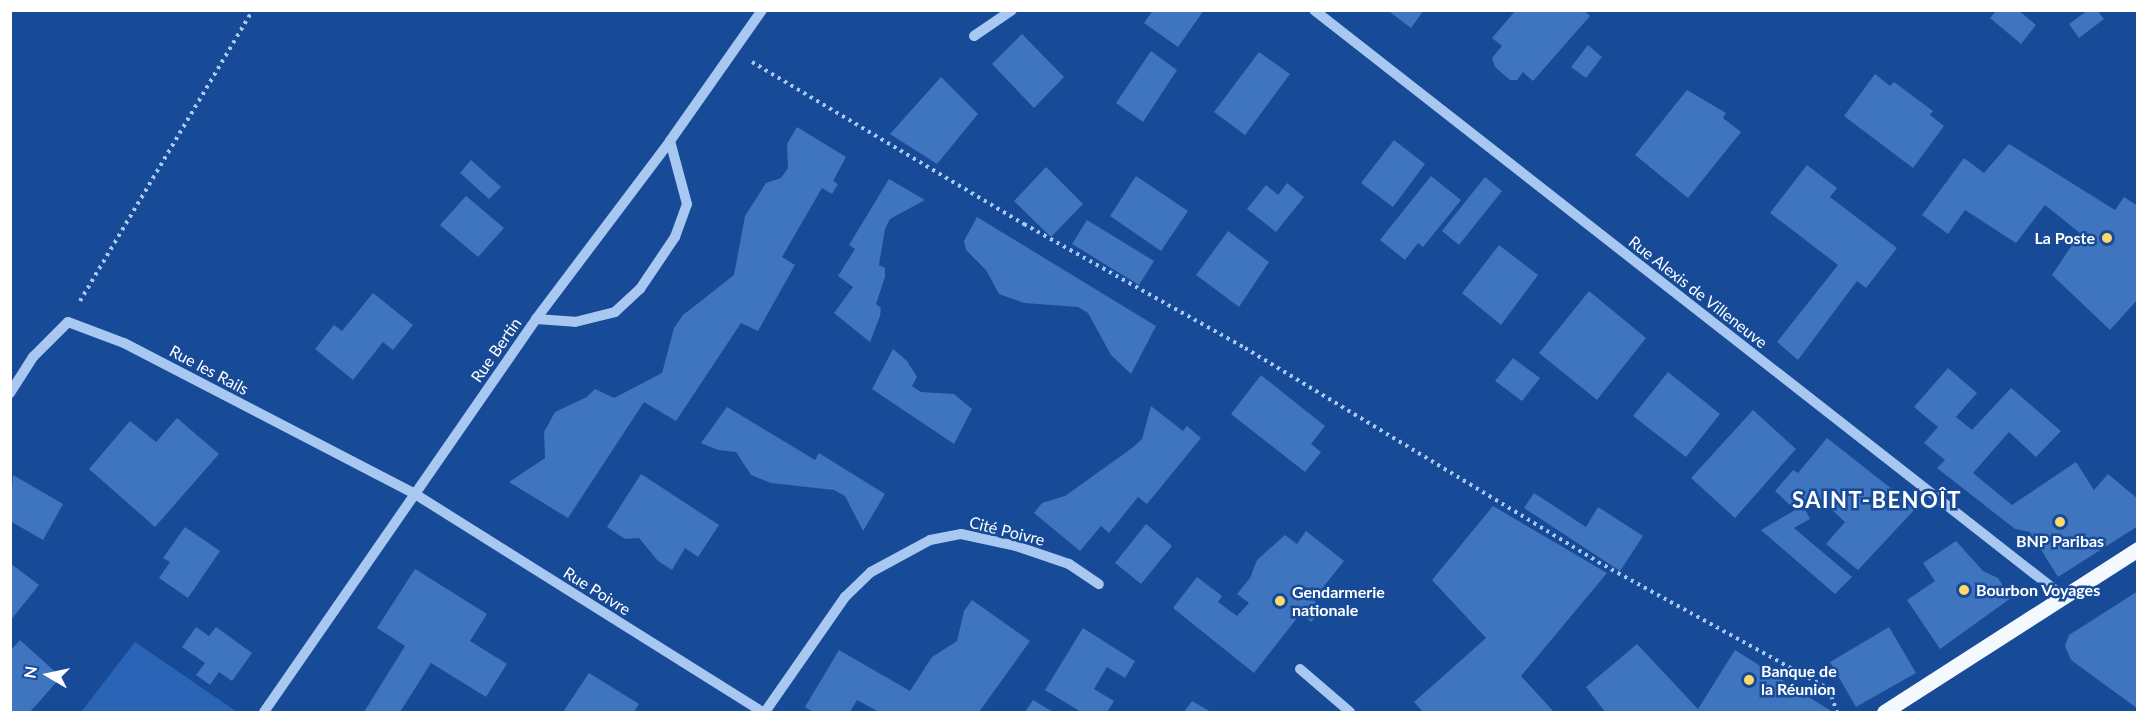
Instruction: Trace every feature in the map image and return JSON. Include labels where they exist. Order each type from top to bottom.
[{"type":"main road","points":[[1884,712],[2138,549]]},
{"type":"street","name":"Rue Bertin","points":[[264,712],[536,319],[670,141],[762,10]]},
{"type":"street","points":[[974,36],[1012,10]]},
{"type":"street","name":"Rue Alexis de Villeneuve","points":[[1314,10],[2064,597]]},
{"type":"street","points":[[536,319],[575,322],[615,312],[640,289],[675,237],[687,204],[670,141]]},
{"type":"street","name":"Rue les Rails","points":[[10,393],[33,357],[68,322],[124,343],[415,494]]},
{"type":"street","name":"Rue Poivre","points":[[415,494],[763,712]]},
{"type":"street","name":"Cité Poivre","points":[[763,712],[845,597],[881,566],[930,540],[961,534],[1016,546],[1069,564],[1099,584]]},
{"type":"street","points":[[1300,669],[1350,712]]},
{"type":"path","points":[[75,309],[253,10]]},
{"type":"path","points":[[734,51],[1024,224],[1245,348],[1598,562],[1829,689],[1837,712]]},
{"type":"shaded area","points":[[135,642],[237,712],[81,712]]},
{"type":"building","points":[[1153,10],[1204,10],[1178,47],[1144,23]]},
{"type":"building","points":[[1387,10],[1424,10],[1411,28]]},
{"type":"building","points":[[1516,10],[1584,10],[1590,16],[1533,81],[1523,72],[1517,80],[1510,80],[1495,67],[1492,58],[1502,46],[1492,38]]},
{"type":"building","points":[[1997,10],[2018,10],[2036,25],[2021,44],[1990,18]]},
{"type":"building","points":[[2088,10],[2097,10],[2104,19],[2079,38],[2069,24]]},
{"type":"building","points":[[1022,34],[1064,77],[1034,108],[992,64]]},
{"type":"building","points":[[1588,45],[1602,57],[1586,78],[1571,67]]},
{"type":"building","points":[[1151,51],[1177,70],[1143,122],[1116,103]]},
{"type":"building","points":[[1259,52],[1290,74],[1245,135],[1214,112]]},
{"type":"building","points":[[1875,74],[1890,86],[1894,82],[1933,111],[1930,115],[1944,126],[1913,168],[1844,116]]},
{"type":"building","points":[[941,77],[978,114],[937,164],[890,134]]},
{"type":"building","points":[[1687,90],[1726,113],[1723,118],[1741,132],[1688,198],[1635,155]]},
{"type":"building","points":[[797,127],[846,157],[833,181],[838,184],[832,194],[822,188],[782,257],[795,265],[758,331],[741,323],[676,421],[644,402],[568,518],[509,482],[545,458],[544,432],[555,412],[587,397],[595,389],[614,398],[662,373],[674,328],[683,315],[734,275],[745,216],[766,183],[781,178],[788,168],[787,144]]},
{"type":"building","points":[[1394,140],[1425,164],[1393,207],[1361,183]]},
{"type":"building","name":"La Poste","points":[[2009,144],[2115,210],[2124,197],[2138,206],[2138,299],[2110,330],[2052,275],[2080,233],[2045,205],[2016,243],[1965,210],[1948,234],[1922,215],[1964,158],[1984,173]]},
{"type":"building","points":[[471,160],[501,187],[489,199],[460,173]]},
{"type":"building","points":[[1807,165],[1837,188],[1830,197],[1897,248],[1866,288],[1857,281],[1798,360],[1777,342],[1838,265],[1770,213]]},
{"type":"building","points":[[1046,167],[1083,204],[1051,237],[1014,201]]},
{"type":"building","points":[[1136,176],[1188,211],[1161,251],[1110,216]]},
{"type":"building","points":[[1431,176],[1461,200],[1423,247],[1418,243],[1405,260],[1380,240]]},
{"type":"building","points":[[1485,177],[1502,191],[1459,245],[1442,231]]},
{"type":"building","points":[[889,179],[925,200],[890,219],[885,229],[879,265],[885,268],[885,277],[876,304],[881,308],[880,316],[870,342],[834,313],[853,287],[838,276],[855,249],[849,245]]},
{"type":"building","points":[[1287,183],[1304,197],[1276,232],[1247,209],[1266,185],[1278,195]]},
{"type":"building","points":[[466,196],[504,228],[478,257],[440,225]]},
{"type":"building","points":[[977,217],[1156,326],[1131,374],[1111,355],[1088,313],[1078,307],[1024,303],[999,294],[986,270],[966,250],[964,241]]},
{"type":"building","points":[[1087,220],[1154,261],[1139,285],[1072,244]]},
{"type":"building","points":[[1228,231],[1269,262],[1239,307],[1196,275]]},
{"type":"building","points":[[1499,245],[1538,275],[1501,325],[1462,293]]},
{"type":"building","points":[[1589,291],[1646,338],[1597,400],[1539,353]]},
{"type":"building","points":[[373,293],[413,325],[393,350],[383,342],[353,380],[315,349],[334,325],[342,331]]},
{"type":"building","points":[[893,349],[907,361],[917,377],[912,386],[921,392],[954,394],[972,409],[954,444],[872,389]]},
{"type":"building","points":[[1513,358],[1540,378],[1522,401],[1495,381]]},
{"type":"building","points":[[1948,368],[1977,393],[1956,417],[1972,430],[2011,388],[2061,431],[2036,457],[2009,432],[1973,473],[2012,505],[2076,462],[2094,490],[2108,474],[2138,499],[2138,526],[2058,577],[2030,532],[2015,529],[1937,468],[1945,460],[1924,443],[1938,427],[1914,407]]},
{"type":"building","points":[[1668,372],[1720,414],[1686,457],[1633,416]]},
{"type":"building","points":[[1261,375],[1325,426],[1311,444],[1321,452],[1305,472],[1231,414]]},
{"type":"building","points":[[1151,406],[1183,431],[1187,426],[1201,438],[1147,504],[1138,497],[1109,533],[1101,526],[1080,551],[1034,513],[1042,503],[1065,496],[1142,439]]},
{"type":"building","points":[[727,407],[815,460],[819,453],[885,494],[863,531],[845,496],[834,490],[771,483],[751,475],[736,452],[718,450],[701,443]]},
{"type":"building","points":[[1753,410],[1796,449],[1735,518],[1691,478]]},
{"type":"building","points":[[177,418],[219,454],[155,527],[89,469],[130,421],[156,442]]},
{"type":"building","points":[[1827,438],[1916,508],[1858,570],[1826,544],[1845,522],[1817,496],[1803,505],[1810,519],[1794,528],[1852,577],[1835,594],[1761,530],[1795,510],[1775,491],[1793,470],[1798,473]]},
{"type":"building","points":[[641,474],[719,525],[698,557],[685,548],[672,570],[658,561],[639,538],[625,539],[607,527]]},
{"type":"building","points":[[13,475],[63,504],[43,540],[10,521]]},
{"type":"building","points":[[1534,493],[1586,527],[1598,507],[1643,536],[1620,571],[1524,508]]},
{"type":"building","points":[[1493,506],[1607,573],[1521,676],[1554,712],[1423,712],[1414,702],[1486,638],[1432,580]]},
{"type":"building","points":[[1146,524],[1172,546],[1141,584],[1115,563]]},
{"type":"building","points":[[185,527],[220,551],[188,598],[159,578],[170,562],[163,558]]},
{"type":"building","name":"Gendarmerie nationale","points":[[1306,531],[1344,561],[1313,600],[1323,609],[1311,622],[1301,613],[1254,673],[1173,608],[1197,577],[1222,596],[1218,602],[1237,616],[1249,603],[1237,594],[1250,578],[1257,560],[1285,535],[1297,544]]},
{"type":"building","name":"Bourbon Voyages","points":[[1956,541],[1983,571],[1998,578],[2011,598],[1940,649],[1907,600],[1935,581],[1923,563]]},
{"type":"building","points":[[10,563],[39,585],[10,621]]},
{"type":"building","points":[[415,569],[487,614],[470,641],[507,664],[486,697],[431,663],[400,712],[364,712],[405,646],[377,628]]},
{"type":"building","points":[[2138,591],[2138,709],[2071,660],[2065,646],[2069,635]]},
{"type":"building","points":[[972,600],[1030,641],[979,712],[879,712],[857,700],[850,712],[813,712],[805,707],[839,650],[910,691],[932,657],[957,641],[964,611]]},
{"type":"building","points":[[196,627],[209,636],[216,627],[252,653],[232,681],[219,672],[210,685],[196,675],[205,663],[182,647]]},
{"type":"building","points":[[1889,627],[1916,673],[1856,707],[1830,662]]},
{"type":"building","points":[[1083,628],[1135,661],[1125,678],[1107,667],[1094,689],[1114,701],[1107,712],[1081,712],[1045,690]]},
{"type":"building","points":[[20,640],[61,677],[30,712],[10,712],[10,651]]},
{"type":"building","points":[[1637,644],[1698,709],[1735,650],[1831,711],[1605,712],[1586,687]]},
{"type":"building","points":[[589,673],[639,704],[634,712],[563,712]]},
{"type":"building","points":[[1033,700],[1053,712],[1025,712]]},
{"type":"building","points":[[1192,701],[1211,712],[1184,712]]},
{"type":"place","name":"La Poste","points":[[2107,238]]},
{"type":"place","name":"BNP Paribas","points":[[2060,522]]},
{"type":"place","name":"Bourbon Voyages","points":[[1964,590]]},
{"type":"place","name":"Gendarmerie nationale","points":[[1280,601]]},
{"type":"place","name":"Banque de la Réunion","points":[[1749,680]]},
{"type":"district","name":"SAINT-BENOÎT","points":[[1877,500]]}]
